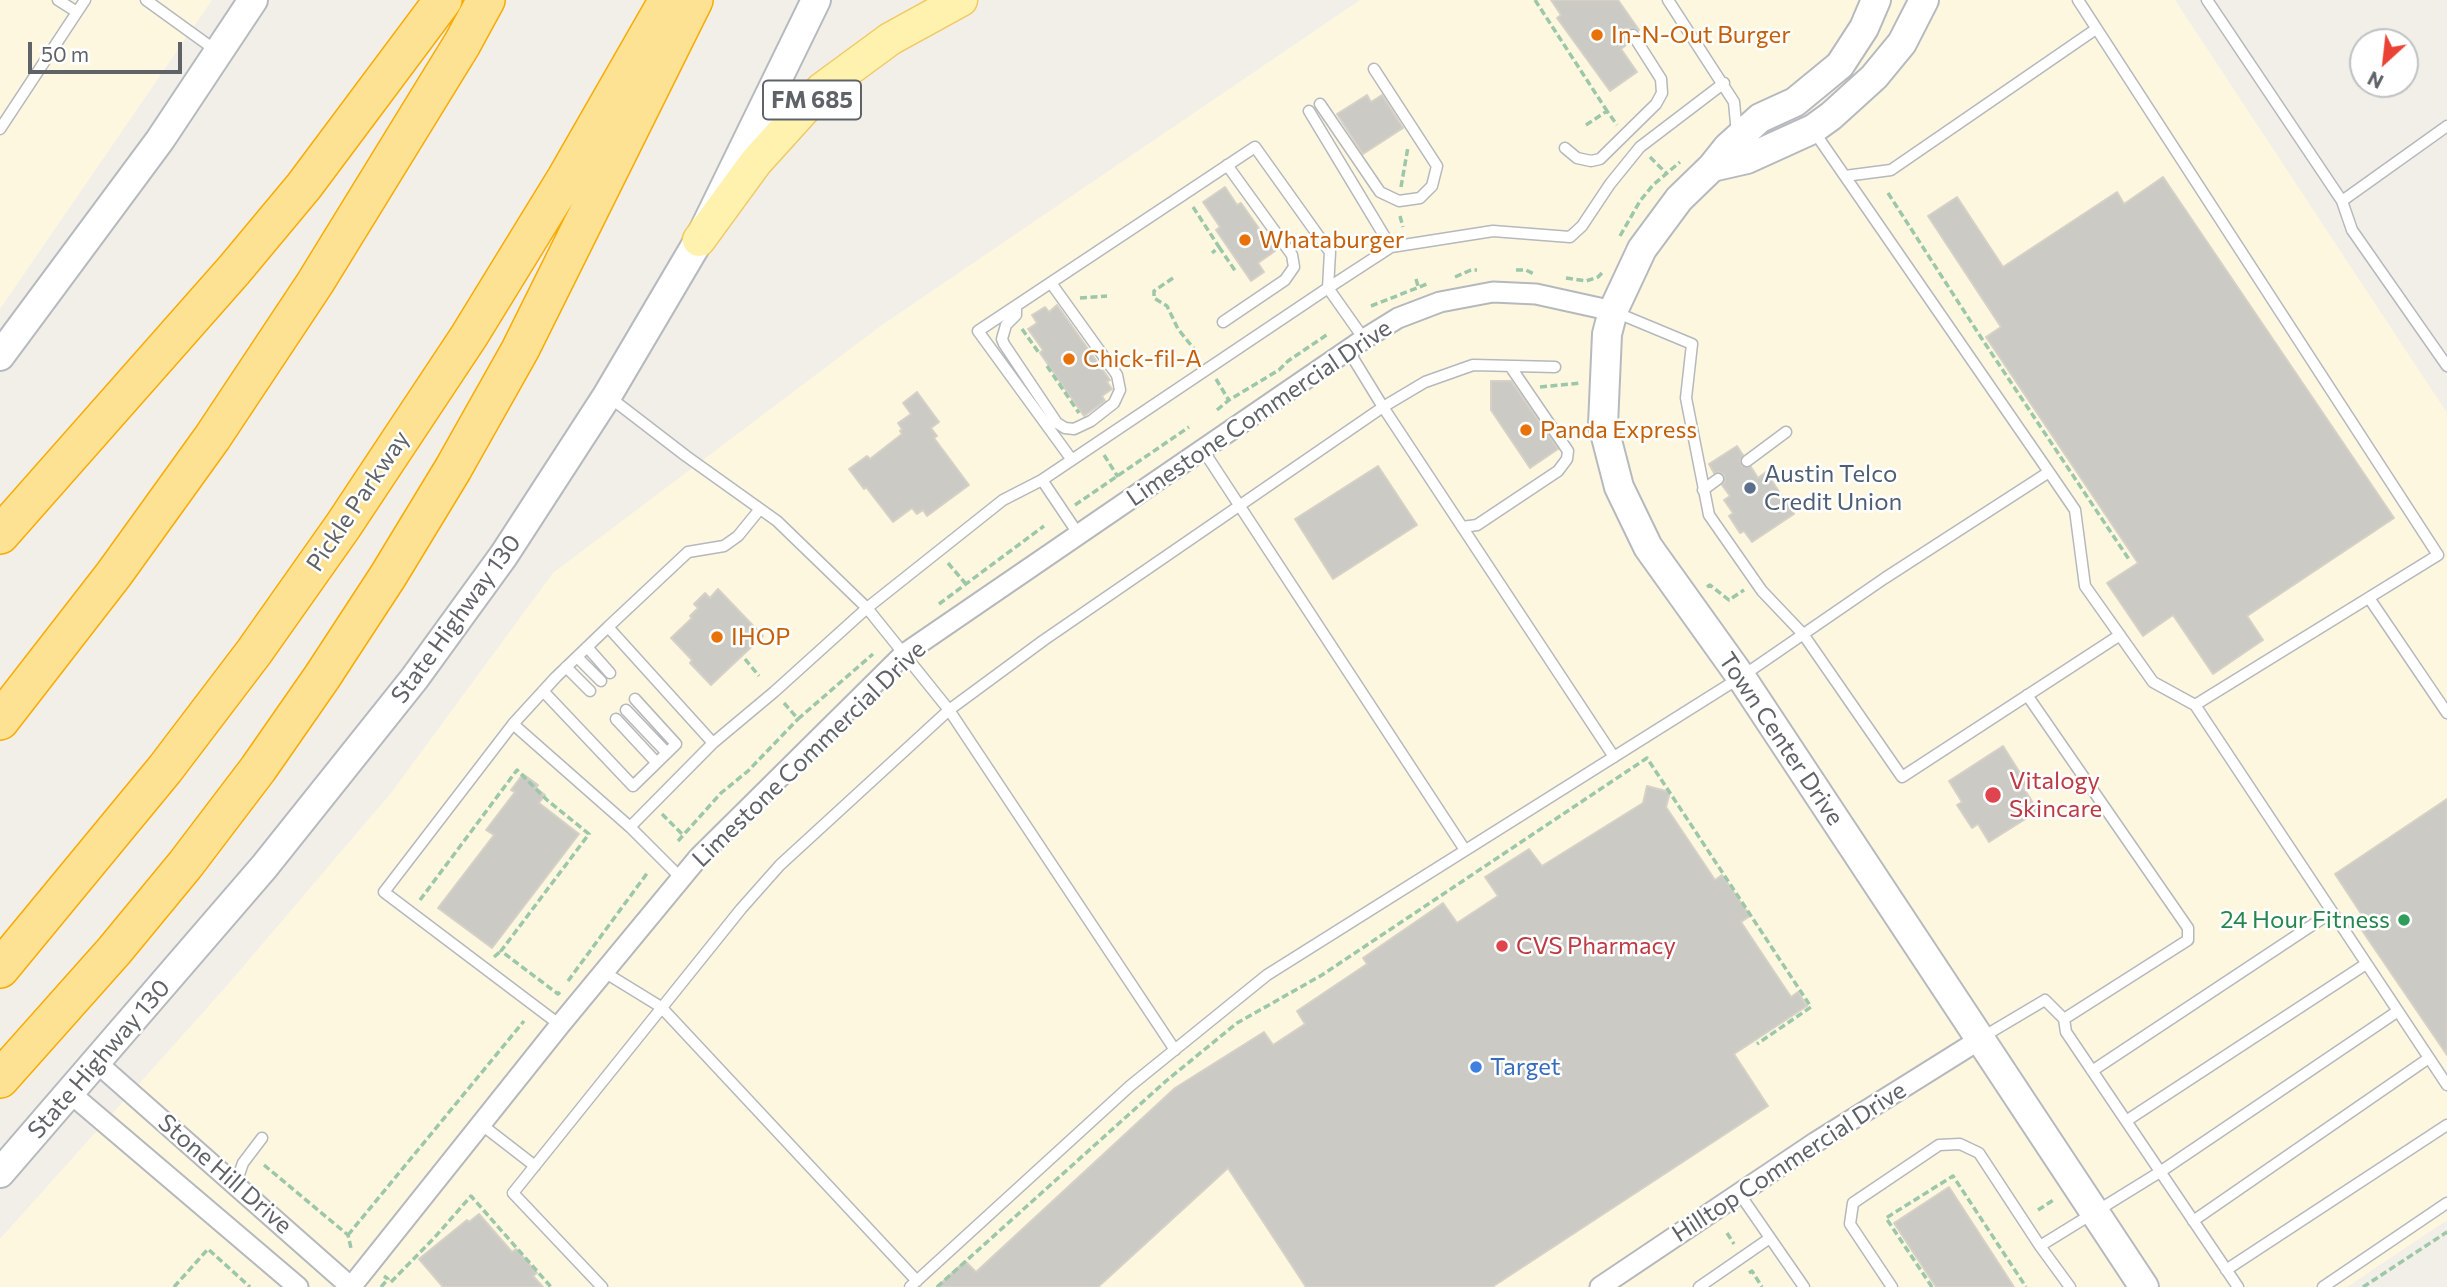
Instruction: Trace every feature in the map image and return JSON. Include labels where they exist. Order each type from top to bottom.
[{"type":"highway","points":[[0,535],[225,280],[304,186],[443,0]]},
{"type":"highway","points":[[0,721],[114,574],[212,438],[315,283],[462,44],[486,0]]},
{"type":"highway","name":"Pickle Parkway","points":[[0,969],[165,769],[254,652],[343,526],[469,336],[566,178],[668,0]]},
{"type":"highway","points":[[0,1079],[114,951],[185,865],[258,769],[388,576],[453,469],[520,350],[694,0]]},
{"type":"main road","name":"FM 685","points":[[699,240],[756,162],[822,89],[890,39],[961,0]]},
{"type":"street","points":[[0,356],[160,140],[253,0]]},
{"type":"street","name":"State Highway 130","points":[[0,1173],[264,867],[415,678],[504,555],[607,396],[699,240],[816,0]]},
{"type":"street","name":"Town Center Drive","points":[[1876,0],[1864,28],[1840,65],[1795,102],[1760,118],[1738,138],[1700,162],[1679,198],[1642,249],[1613,311],[1607,334],[1603,425],[1619,487],[1648,547],[1741,677],[2144,1287]]},
{"type":"street","name":"Town Center Drive","points":[[1700,162],[1747,159],[1813,129],[1831,116],[1874,78],[1902,43],[1924,0]]},
{"type":"street","points":[[1795,102],[1813,129]]},
{"type":"street","name":"Limestone Commercial Drive","points":[[351,1287],[560,1025],[698,858],[904,654],[1398,318],[1440,302],[1493,292],[1536,294],[1613,311]]},
{"type":"street","name":"Hilltop Commercial Drive","points":[[1600,1287],[1979,1040]]},
{"type":"street","name":"Stone Hill Drive","points":[[96,1062],[351,1287]]},
{"type":"street","name":"Stone Hill Drive","points":[[70,1093],[299,1287]]},
{"type":"lane","points":[[58,0],[77,12]]},
{"type":"lane","points":[[0,129],[85,0]]},
{"type":"lane","points":[[146,0],[218,52]]},
{"type":"lane","points":[[1668,0],[1734,102],[1738,138]]},
{"type":"lane","points":[[2078,0],[2438,555],[2195,705]]},
{"type":"lane","points":[[2207,0],[2342,201],[2351,230],[2447,366]]},
{"type":"lane","points":[[1845,176],[1891,170],[2096,29]]},
{"type":"lane","points":[[1565,148],[1577,158],[1591,161],[1600,159],[1656,104],[1662,93],[1661,79],[1633,35]]},
{"type":"lane","points":[[1320,104],[1380,192],[1399,201],[1420,198],[1432,186],[1437,166],[1374,69]]},
{"type":"lane","points":[[630,827],[713,743],[867,608],[1003,500],[1042,480],[1391,247],[1493,231],[1570,236],[1582,226],[1610,184],[1640,147],[1724,83]]},
{"type":"lane","points":[[1734,102],[1760,118]]},
{"type":"lane","points":[[1309,111],[1391,247]]},
{"type":"lane","points":[[2342,201],[2447,126]]},
{"type":"lane","points":[[1813,129],[2075,510],[2085,586],[2153,682],[2195,705],[2447,1085]]},
{"type":"lane","points":[[1072,460],[978,331],[1255,147],[1329,252],[1328,288],[1382,407],[1614,757]]},
{"type":"lane","points":[[1223,322],[1285,280],[1294,267],[1292,255],[1227,165]]},
{"type":"lane","points":[[1016,306],[1016,315],[1006,325],[1002,339],[1004,344],[1058,423],[1065,428],[1074,429],[1091,421],[1114,403],[1119,390],[1116,375],[1051,283]]},
{"type":"lane","points":[[1613,311],[1692,344],[1686,398],[1709,515],[1753,579],[1803,634],[1902,777],[2120,635]]},
{"type":"lane","points":[[602,1287],[513,1192],[741,909],[780,865],[949,710],[1382,407],[1425,382],[1474,365],[1555,367]]},
{"type":"lane","points":[[1462,527],[1477,525],[1558,471],[1567,459],[1568,451],[1510,366]]},
{"type":"lane","points":[[607,396],[776,521],[867,608],[949,710],[1175,1050]]},
{"type":"lane","points":[[1747,461],[1786,432]]},
{"type":"lane","points":[[1203,450],[1465,850]]},
{"type":"lane","points":[[604,972],[662,1007],[914,1284],[1130,1086],[1267,975],[1741,677],[2049,472]]},
{"type":"lane","points":[[1042,480],[1079,534]]},
{"type":"lane","points":[[1703,490],[1718,480]]},
{"type":"lane","points":[[560,1025],[384,892],[513,724],[566,667],[688,552],[724,547],[738,536],[760,509]]},
{"type":"lane","points":[[2369,598],[2447,713]]},
{"type":"lane","points":[[608,627],[713,743]]},
{"type":"lane","points":[[587,647],[610,673]]},
{"type":"lane","points":[[577,656],[601,681]]},
{"type":"lane","points":[[566,667],[590,691]]},
{"type":"lane","points":[[543,691],[633,786],[676,744],[635,699]]},
{"type":"lane","points":[[2027,695],[2188,928],[2188,940],[2064,1019]]},
{"type":"lane","points":[[626,710],[667,753]]},
{"type":"lane","points":[[616,719],[656,762]]},
{"type":"lane","points":[[513,724],[630,827],[681,878]]},
{"type":"lane","points":[[2092,1071],[2332,912]]},
{"type":"lane","points":[[2126,1121],[2366,964]]},
{"type":"lane","points":[[1979,1040],[2045,1000],[2064,1019],[2066,1032],[2238,1287]]},
{"type":"lane","points":[[2040,1247],[2160,1172],[2398,1011]]},
{"type":"lane","points":[[2193,1221],[2429,1058]]},
{"type":"lane","points":[[482,1125],[535,1166]]},
{"type":"lane","points":[[2226,1270],[2447,1125]]},
{"type":"lane","points":[[236,1183],[243,1163],[262,1138]]},
{"type":"lane","points":[[1892,1287],[1850,1224],[1853,1203],[1939,1145],[1960,1144],[1979,1153],[2040,1247],[2070,1287]]},
{"type":"lane","points":[[1739,1194],[1804,1287]]},
{"type":"lane","points":[[2323,1287],[2447,1203]]},
{"type":"lane","points":[[1699,1287],[1770,1238]]},
{"type":"path","points":[[1535,0],[1619,127]]},
{"type":"path","points":[[1586,125],[1607,111]]},
{"type":"path","points":[[1649,156],[1666,173]]},
{"type":"path","points":[[1617,242],[1640,201],[1666,173],[1700,162]]},
{"type":"path","points":[[1394,181],[1401,189]]},
{"type":"path","points":[[1888,193],[2130,561]]},
{"type":"path","points":[[1193,207],[1236,271]]},
{"type":"path","points":[[1212,253],[1219,247]]},
{"type":"path","points":[[1560,278],[1586,281],[1598,277],[1609,268]]},
{"type":"path","points":[[1516,270],[1535,274]]},
{"type":"path","points":[[1173,278],[1154,291],[1154,298],[1167,306],[1178,329],[1199,355]]},
{"type":"path","points":[[1416,279],[1419,286]]},
{"type":"path","points":[[1026,321],[1019,325],[1039,353]]},
{"type":"path","points":[[1217,410],[1328,334]]},
{"type":"path","points":[[1048,366],[1060,385]]},
{"type":"path","points":[[1214,377],[1229,400]]},
{"type":"path","points":[[1528,391],[1583,383]]},
{"type":"path","points":[[1075,505],[1189,428]]},
{"type":"path","points":[[933,608],[1044,526]]},
{"type":"path","points":[[948,563],[965,583]]},
{"type":"path","points":[[1707,587],[1710,585],[1729,600],[1744,590]]},
{"type":"path","points":[[678,841],[721,793],[748,771],[798,719],[873,654]]},
{"type":"path","points":[[745,659],[759,676]]},
{"type":"path","points":[[780,699],[798,719]]},
{"type":"path","points":[[937,1287],[1157,1089],[1237,1023],[1322,975],[1647,758],[1811,1007],[1757,1044]]},
{"type":"path","points":[[419,901],[517,770],[547,800],[589,834],[496,958],[485,950]]},
{"type":"path","points":[[661,812],[683,835]]},
{"type":"path","points":[[501,951],[558,994],[648,872]]},
{"type":"path","points":[[348,1235],[524,1021]]},
{"type":"path","points":[[264,1165],[348,1235],[351,1248],[358,1254]]},
{"type":"path","points":[[1931,1287],[1886,1218],[1953,1176],[2026,1287]]},
{"type":"path","points":[[381,1287],[435,1237],[471,1196],[551,1287]]},
{"type":"path","points":[[2038,1210],[2055,1199]]},
{"type":"path","points":[[2363,1287],[2447,1231]]},
{"type":"path","points":[[1727,1233],[1735,1246]]},
{"type":"path","points":[[345,1255],[351,1248]]},
{"type":"path","points":[[174,1287],[208,1249],[250,1287]]},
{"type":"path","points":[[1752,1271],[1762,1287]]},
{"type":"path","points":[[383,1275],[395,1287]]},
{"type":"shaded area","points":[[0,0],[212,0],[0,309]]},
{"type":"shaded area","points":[[1360,0],[2175,0],[2447,413],[2447,1220],[2347,1287],[0,1287],[0,1239],[224,989],[391,793],[553,573],[882,325]]},
{"type":"building","name":"In-N-Out Burger","points":[[1551,0],[1618,0],[1639,30],[1628,29],[1627,39],[1624,41],[1626,45],[1621,49],[1637,72],[1610,91],[1557,18],[1561,15]]},
{"type":"building","points":[[1367,95],[1371,102],[1382,95],[1403,128],[1363,154],[1337,114]]},
{"type":"building","points":[[2163,177],[2394,518],[2247,616],[2263,640],[2213,674],[2173,615],[2143,636],[2107,583],[2138,563],[1986,337],[2001,327],[1928,216],[1957,197],[2003,267],[2117,192],[2124,204]]},
{"type":"building","name":"Whataburger","points":[[1225,187],[1237,205],[1241,203],[1275,251],[1258,263],[1264,272],[1251,281],[1216,230],[1220,227],[1203,202]]},
{"type":"building","name":"Chick-fil-A","points":[[1057,305],[1110,380],[1107,382],[1112,389],[1102,396],[1105,401],[1084,416],[1040,353],[1043,350],[1028,329],[1037,323],[1032,315],[1045,307],[1049,312]]},
{"type":"building","name":"Panda Express","points":[[1491,381],[1511,381],[1558,449],[1530,468],[1491,410]]},
{"type":"building","points":[[917,392],[939,422],[931,428],[937,436],[934,438],[969,485],[927,516],[923,510],[917,514],[912,508],[893,522],[849,469],[867,456],[870,459],[902,434],[898,423],[911,414],[903,403]]},
{"type":"building","name":"Austin Telco Credit Union","points":[[1737,446],[1743,455],[1740,461],[1742,466],[1751,467],[1758,478],[1766,472],[1794,514],[1752,542],[1744,531],[1740,533],[1729,516],[1733,513],[1724,500],[1730,496],[1722,485],[1725,481],[1724,475],[1720,472],[1714,473],[1709,464]]},
{"type":"building","points":[[1378,466],[1417,525],[1333,579],[1295,519]]},
{"type":"building","name":"IHOP","points":[[718,589],[763,636],[711,685],[671,638],[692,618],[690,616],[698,608],[694,604],[705,593],[710,598]]},
{"type":"building","name":"Vitalogy Skincare","points":[[2003,746],[2027,784],[2023,787],[2038,811],[1989,842],[1978,824],[1972,828],[1957,805],[1962,802],[1949,781]]},
{"type":"building","points":[[523,774],[538,785],[536,788],[545,795],[539,803],[579,834],[492,948],[438,908],[494,835],[486,830],[515,792],[511,790]]},
{"type":"building","name":"Target","points":[[1647,786],[1670,792],[1666,807],[1715,880],[1722,875],[1750,916],[1741,922],[1791,997],[1798,992],[1807,1006],[1734,1054],[1768,1106],[1492,1287],[1306,1287],[1228,1168],[1098,1287],[937,1287],[965,1261],[976,1272],[1175,1088],[1264,1032],[1273,1045],[1305,1024],[1297,1011],[1367,964],[1363,958],[1443,903],[1457,923],[1498,896],[1485,877],[1529,849],[1542,866],[1643,803]]},
{"type":"building","name":"24 Hour Fitness","points":[[2447,799],[2447,1055],[2357,923],[2364,918],[2335,874]]},
{"type":"building","points":[[1949,1187],[2014,1287],[1936,1287],[1894,1223]]},
{"type":"building","points":[[479,1214],[512,1252],[516,1249],[537,1273],[533,1276],[543,1287],[443,1287],[419,1259],[467,1220],[469,1222]]},
{"type":"place","name":"In-N-Out Burger","points":[[1597,35]]},
{"type":"place","name":"Whataburger","points":[[1245,240]]},
{"type":"place","name":"Chick-fil-A","points":[[1069,359]]},
{"type":"place","name":"Panda Express","points":[[1526,430]]},
{"type":"place","name":"Austin Telco Credit Union","points":[[1750,488]]},
{"type":"place","name":"IHOP","points":[[717,637]]},
{"type":"place","name":"Vitalogy Skincare","points":[[1993,795]]},
{"type":"place","name":"24 Hour Fitness","points":[[2404,920]]},
{"type":"place","name":"CVS Pharmacy","points":[[1502,946]]},
{"type":"place","name":"Target","points":[[1476,1067]]}]
